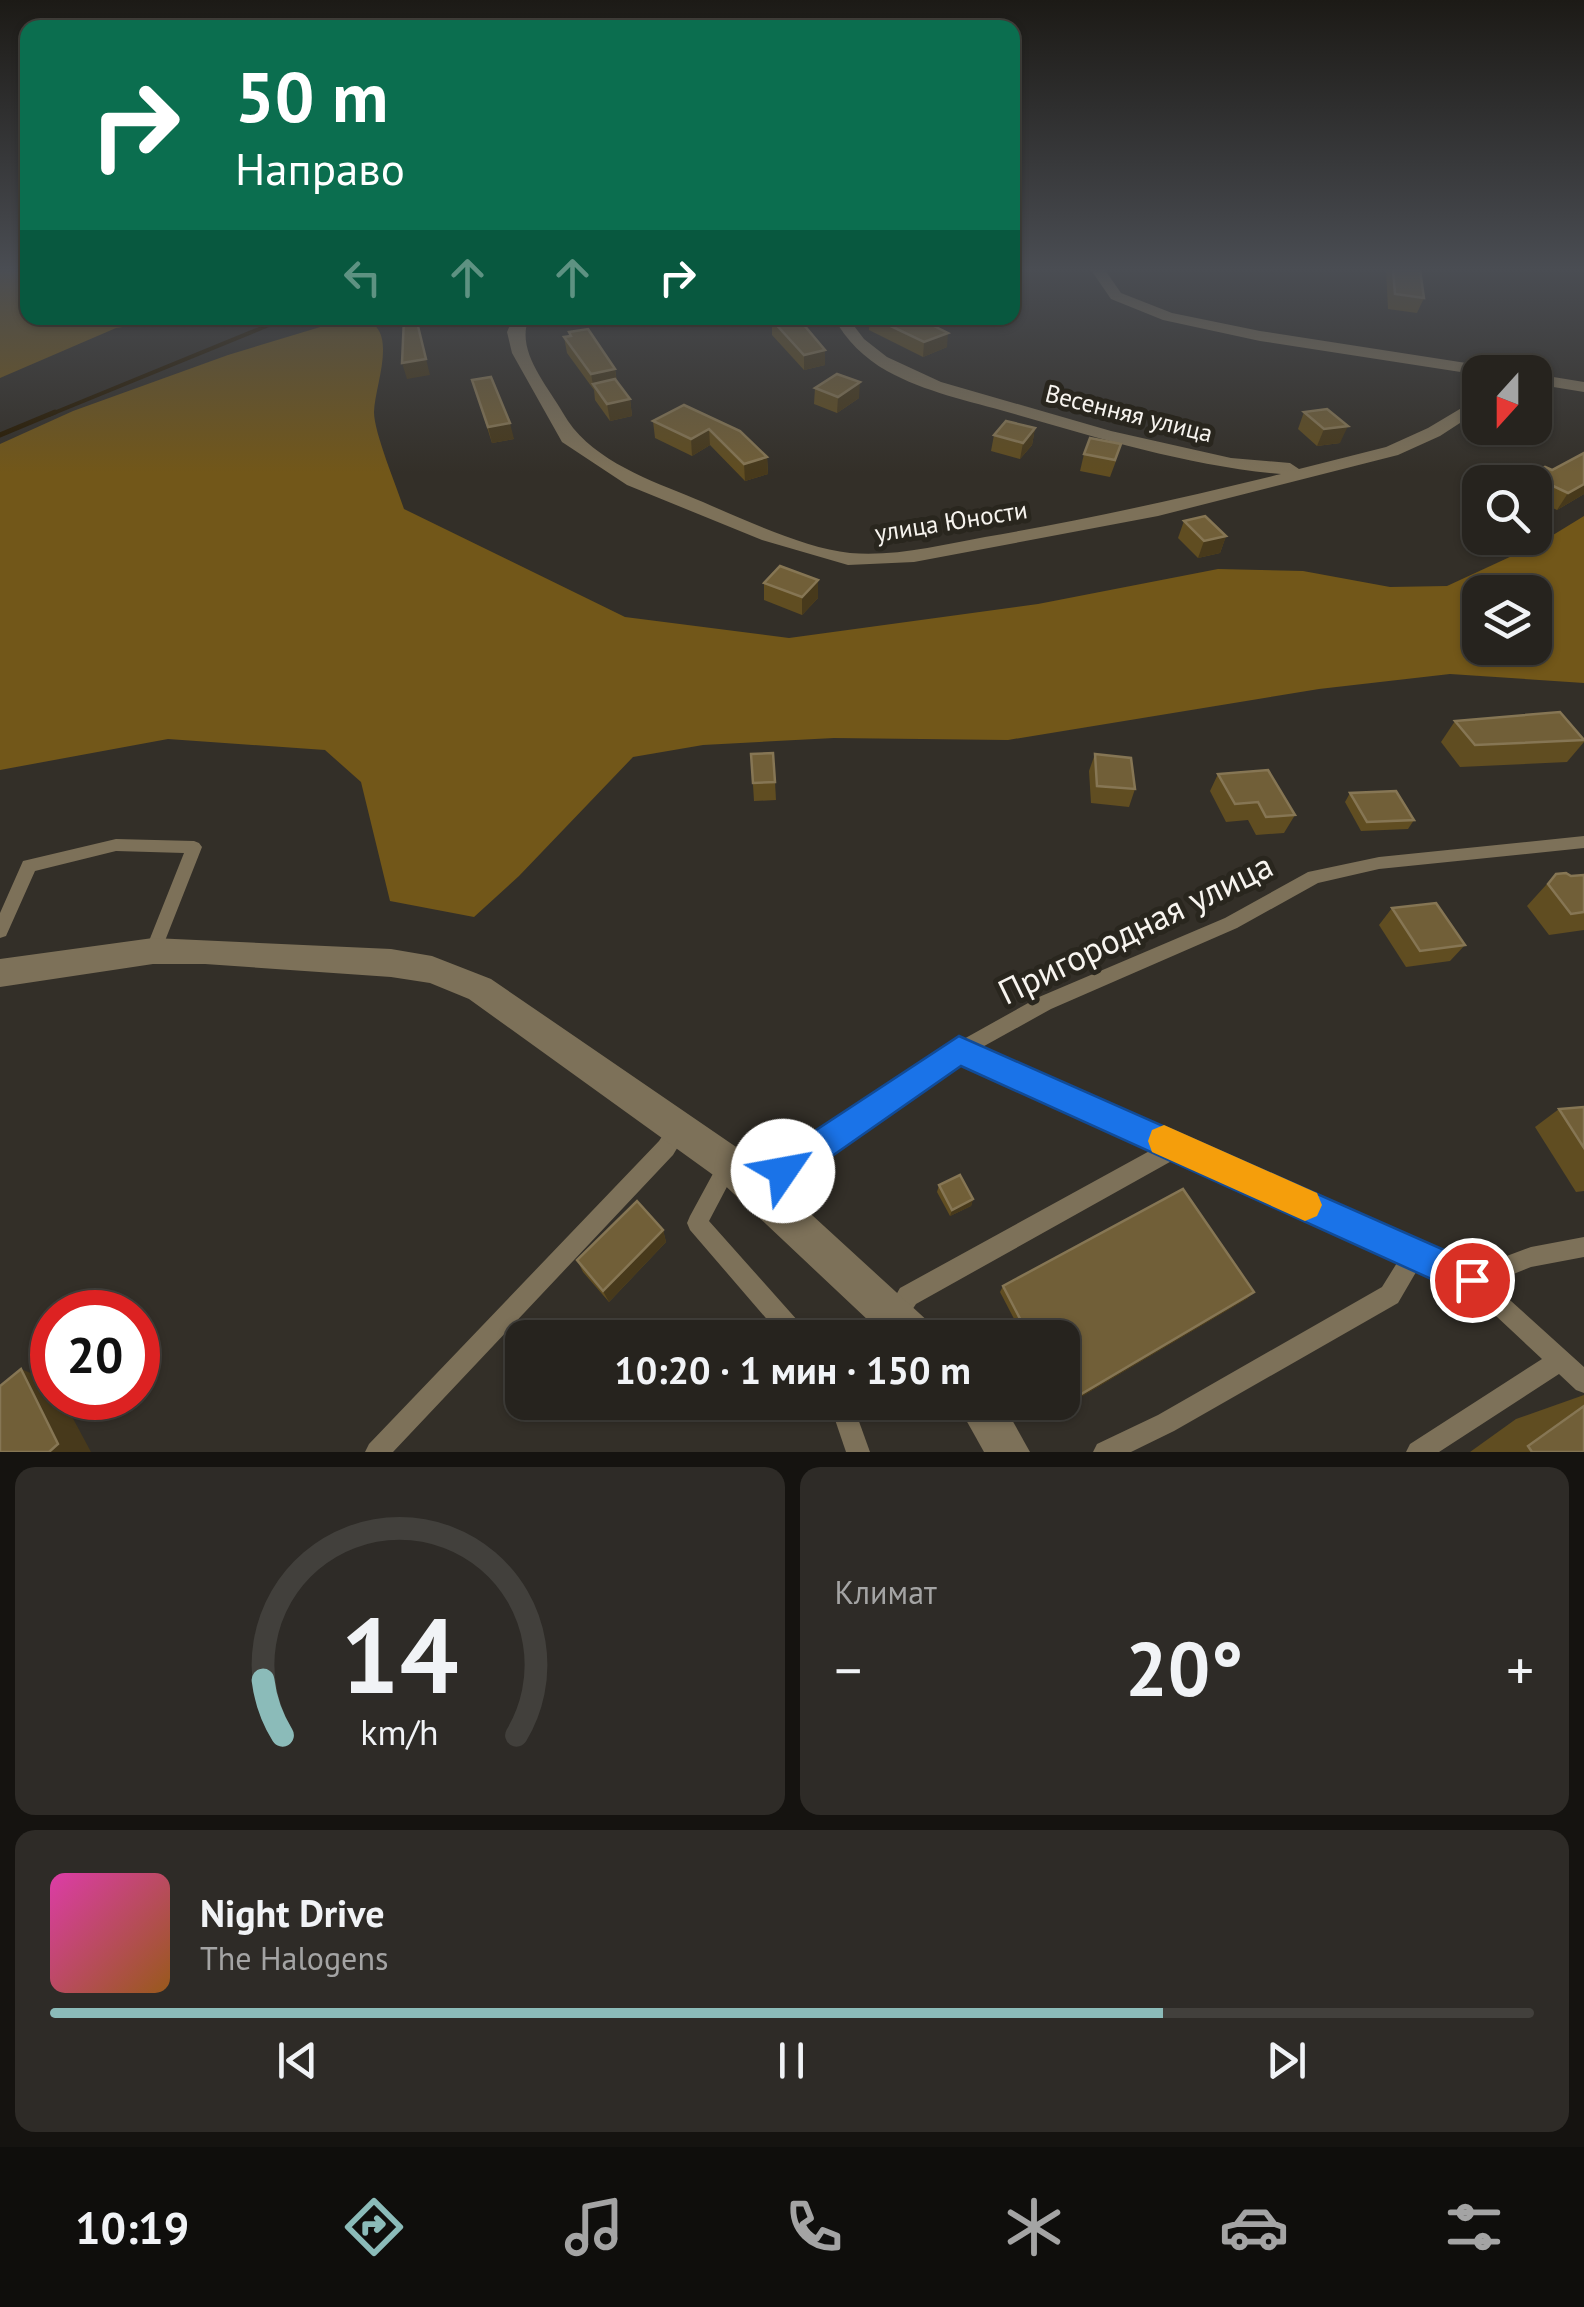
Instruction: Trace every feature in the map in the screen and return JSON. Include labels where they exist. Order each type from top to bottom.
[{"type":"street","name":"улица Юности","points":[[517,338],[520,353],[568,438],[634,482],[769,536],[848,558],[914,556],[1158,510],[1392,451],[1462,414]]},
{"type":"street","name":"Весенняя улица","points":[[858,338],[872,356],[907,376],[1106,436],[1231,464],[1313,470]]},
{"type":"street","points":[[1268,338],[1462,367]]},
{"type":"street","points":[[1552,382],[1584,387]]},
{"type":"street","points":[[0,973],[153,952],[319,956],[432,970],[480,989],[729,1164],[897,1320]]},
{"type":"street","points":[[989,1420],[1009,1452]]},
{"type":"lane","name":"Пригородная улица","points":[[761,1194],[783,1171],[959,1050],[1045,1002],[1231,923],[1314,876],[1379,863],[1584,842]]},
{"type":"lane","points":[[0,931],[29,866],[116,845],[194,847],[153,952]]},
{"type":"lane","points":[[959,1050],[1472,1280],[1584,1382]]},
{"type":"lane","points":[[377,1452],[666,1148],[678,1130]]},
{"type":"lane","points":[[906,1320],[908,1296],[1177,1147]]},
{"type":"lane","points":[[729,1164],[697,1223],[782,1320]]},
{"type":"lane","points":[[1472,1280],[1530,1257],[1584,1247]]},
{"type":"lane","points":[[1105,1452],[1166,1423],[1390,1295],[1414,1255]]},
{"type":"lane","points":[[1418,1452],[1560,1360]]},
{"type":"lane","points":[[846,1420],[858,1452]]},
{"type":"shaded area","points":[[0,338],[93,338],[0,378]]},
{"type":"shaded area","points":[[285,338],[381,338],[375,421],[404,509],[625,617],[789,638],[1038,604],[1218,569],[1303,571],[1390,587],[1447,586],[1462,579],[1462,665],[1552,665],[1552,575],[1471,575],[1514,555],[1552,555],[1552,536],[1584,516],[1584,683],[1450,674],[1319,689],[1008,740],[834,738],[703,745],[633,757],[519,876],[474,917],[390,901],[361,782],[325,750],[168,739],[0,770],[0,444],[73,411]]},
{"type":"building","points":[[403,338],[421,338],[426,359],[402,363]]},
{"type":"building","points":[[565,338],[594,338],[615,369],[591,374]]},
{"type":"building","points":[[788,338],[815,338],[825,350],[804,355]]},
{"type":"building","points":[[837,374],[860,382],[838,397],[815,388]]},
{"type":"building","points":[[491,377],[510,423],[488,427],[472,380]]},
{"type":"building","points":[[615,379],[630,399],[607,404],[593,384]]},
{"type":"building","points":[[684,405],[740,431],[767,457],[744,464],[709,429],[691,439],[653,421]]},
{"type":"building","points":[[1327,409],[1348,426],[1324,429],[1304,412]]},
{"type":"building","points":[[1006,421],[1035,428],[1023,443],[994,435]]},
{"type":"building","points":[[1090,438],[1121,444],[1115,460],[1084,454]]},
{"type":"building","points":[[1584,453],[1584,484],[1568,493],[1552,485],[1552,470]]},
{"type":"building","points":[[1205,516],[1226,536],[1204,541],[1184,521]]},
{"type":"building","points":[[780,566],[818,580],[802,597],[764,583]]},
{"type":"building","points":[[1560,712],[1584,740],[1475,745],[1455,721]]},
{"type":"building","points":[[773,753],[775,782],[753,783],[751,754]]},
{"type":"building","points":[[1095,754],[1131,758],[1135,789],[1097,786]]},
{"type":"building","points":[[1268,770],[1295,815],[1266,817],[1258,802],[1235,804],[1218,774]]},
{"type":"building","points":[[1396,791],[1414,820],[1367,822],[1350,793]]},
{"type":"building","points":[[1556,874],[1584,875],[1584,912],[1571,914],[1548,884]]},
{"type":"building","points":[[1436,903],[1465,945],[1420,951],[1392,908]]},
{"type":"building","points":[[1584,1107],[1584,1148],[1559,1109]]},
{"type":"building","points":[[960,1175],[973,1199],[952,1210],[939,1185]]},
{"type":"building","points":[[1183,1189],[1254,1292],[1080,1395],[1080,1320],[1021,1320],[1003,1286]]},
{"type":"building","points":[[637,1201],[663,1230],[603,1291],[577,1260]]},
{"type":"building","points":[[21,1369],[30,1387],[30,1420],[46,1420],[58,1444],[49,1452],[0,1452],[0,1386]]},
{"type":"building","points":[[1584,1406],[1584,1452],[1532,1452],[1528,1446]]},
{"type":"waterway","points":[[49,415],[238,338]]},
{"type":"waterway","points":[[0,435],[55,412]]},
{"type":"slow traffic","points":[[1164,1141],[1305,1205]]},
{"type":"route","points":[[783,1171],[959,1050],[1472,1280]]}]
